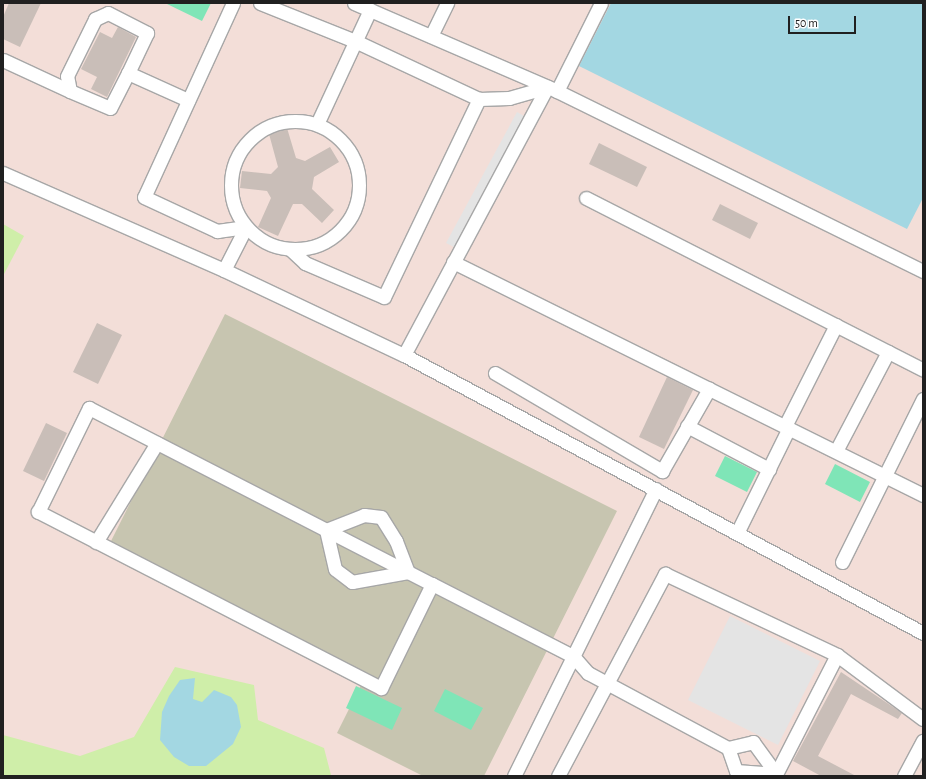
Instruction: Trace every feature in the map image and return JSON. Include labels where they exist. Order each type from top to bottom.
[{"type":"street","points":[[233,3],[144,197],[217,231],[246,227]]},
{"type":"street","points":[[260,3],[356,41],[479,99],[509,98],[552,89]]},
{"type":"street","points":[[354,3],[552,89],[921,267]]},
{"type":"street","points":[[431,36],[447,3]]},
{"type":"street","points":[[404,355],[453,262],[601,3]]},
{"type":"street","points":[[317,124],[370,10]]},
{"type":"street","points":[[3,60],[70,91],[110,108],[147,33],[108,13],[95,19],[67,76],[70,91]]},
{"type":"street","points":[[128,73],[188,100]]},
{"type":"street","points":[[290,249],[305,263],[384,297],[479,99]]},
{"type":"street","points":[[279,122],[317,124],[337,136],[352,154],[359,183],[358,198],[348,220],[333,236],[305,248],[290,249],[273,245],[246,227],[231,192],[234,166],[243,148],[256,134],[279,122]]},
{"type":"street","points":[[3,173],[224,270],[404,355],[656,489],[923,634]]},
{"type":"street","points":[[586,198],[923,370]]},
{"type":"street","points":[[224,270],[246,227]]},
{"type":"street","points":[[453,262],[923,495]]},
{"type":"street","points":[[737,533],[769,469],[787,427],[836,325]]},
{"type":"street","points":[[836,451],[888,352]]},
{"type":"street","points":[[495,374],[662,471],[709,389]]},
{"type":"street","points":[[842,562],[923,399]]},
{"type":"street","points":[[432,584],[381,688],[38,512],[89,408],[573,656],[588,673],[728,748],[753,742],[777,775]]},
{"type":"street","points":[[688,426],[769,469]]},
{"type":"street","points":[[96,542],[157,443]]},
{"type":"street","points":[[514,776],[656,489]]},
{"type":"street","points":[[326,530],[364,516],[382,517],[396,541],[408,572]]},
{"type":"street","points":[[326,530],[335,569],[352,582],[408,572]]},
{"type":"street","points":[[558,776],[665,574],[837,655],[923,719]]},
{"type":"street","points":[[777,775],[837,655]]},
{"type":"street","points":[[904,776],[923,741]]},
{"type":"street","points":[[728,748],[736,771],[777,775]]},
{"type":"shaded area","points":[[3,3],[923,3],[923,776],[3,776]]},
{"type":"shaded area","points":[[517,112],[536,123],[466,253],[446,243]]},
{"type":"shaded area","points":[[225,314],[617,511],[484,776],[423,776],[337,733],[366,675],[109,545]]},
{"type":"shaded area","points":[[730,616],[820,661],[778,745],[688,700]]},
{"type":"green space","points":[[165,3],[211,3],[202,21]]},
{"type":"green space","points":[[3,224],[24,236],[3,276]]},
{"type":"green space","points":[[725,456],[757,472],[747,492],[715,476]]},
{"type":"green space","points":[[835,464],[870,482],[860,502],[825,484]]},
{"type":"green space","points":[[175,667],[254,685],[258,720],[324,748],[331,775],[336,776],[3,776],[3,735],[80,756],[134,737]]},
{"type":"green space","points":[[356,686],[402,708],[392,730],[346,708]]},
{"type":"green space","points":[[445,689],[483,708],[471,730],[434,711]]},
{"type":"water","points":[[611,3],[923,3],[923,198],[907,229],[579,66]]},
{"type":"water","points":[[195,678],[193,699],[202,702],[214,690],[231,697],[237,705],[241,727],[233,744],[206,766],[189,766],[174,757],[160,740],[162,712],[169,696],[180,680]]},
{"type":"building","points":[[9,3],[41,3],[20,47],[3,39],[3,17]]},
{"type":"building","points":[[118,27],[136,37],[107,97],[91,89],[97,77],[81,69],[100,32],[112,38]]},
{"type":"building","points":[[287,128],[296,158],[305,161],[330,147],[339,162],[314,177],[312,189],[334,210],[322,223],[302,204],[293,204],[278,236],[258,227],[271,198],[267,191],[240,188],[242,171],[271,174],[278,167],[269,134]]},
{"type":"building","points":[[599,143],[647,167],[637,187],[589,164]]},
{"type":"building","points":[[720,204],[758,223],[750,239],[712,220]]},
{"type":"building","points":[[97,323],[122,335],[98,384],[73,372]]},
{"type":"building","points":[[667,377],[693,390],[664,449],[639,437]]},
{"type":"building","points":[[46,423],[67,433],[44,481],[23,471]]},
{"type":"building","points":[[841,672],[902,713],[898,719],[851,694],[818,756],[856,776],[821,776],[793,761]]}]
